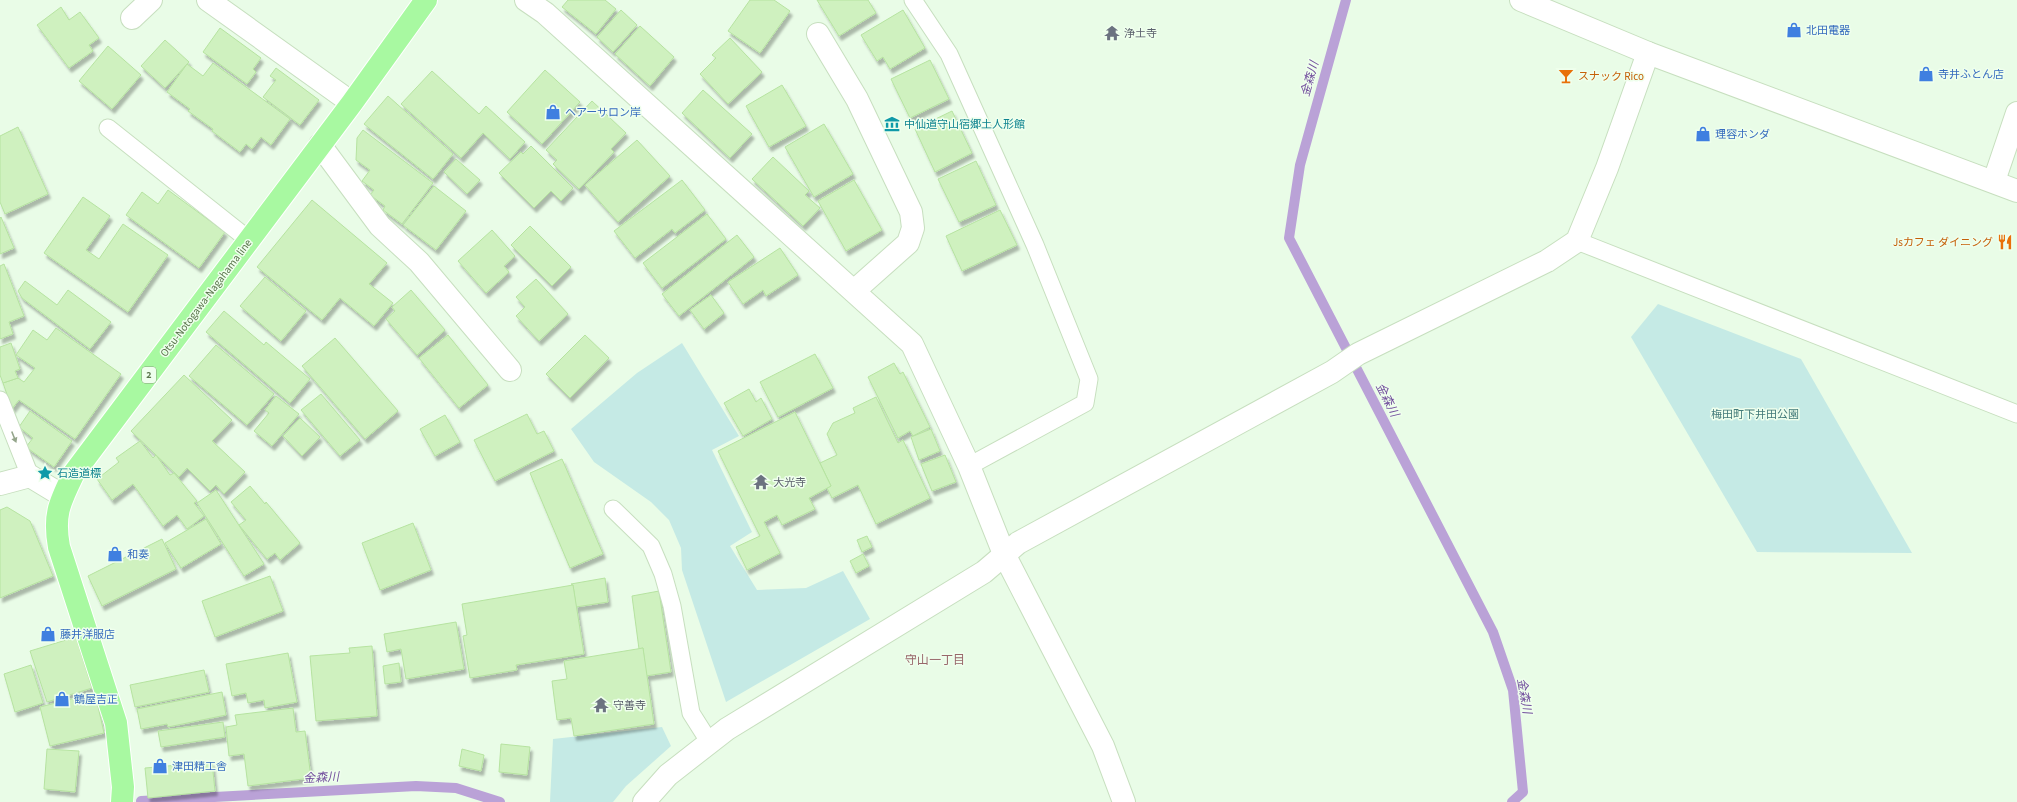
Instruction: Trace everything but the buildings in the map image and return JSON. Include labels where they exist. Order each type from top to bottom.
[{"type":"main road","name":"Otsu-Notogawa-Nagahama line","points":[[122,802],[123,787],[116,723],[59,547],[56,520],[63,496],[74,473],[352,103],[426,0]]},
{"type":"street","points":[[132,18],[151,0]]},
{"type":"street","points":[[208,0],[352,103]]},
{"type":"street","points":[[526,0],[545,13],[912,344],[969,466],[1004,554],[1103,746],[1124,802]]},
{"type":"street","points":[[1521,0],[1648,53],[1994,181],[2017,191]]},
{"type":"street","points":[[818,34],[857,99],[911,212],[913,228],[908,243],[854,291]]},
{"type":"street","points":[[644,802],[668,775],[727,729],[984,572],[1018,543],[1332,372],[1358,354],[1547,261],[1577,241],[1607,168],[1648,53]]},
{"type":"street","points":[[1994,181],[2017,113]]},
{"type":"street","points":[[320,145],[380,226],[419,262],[510,370]]},
{"type":"street","points":[[0,484],[30,476],[63,496]]},
{"type":"lane","points":[[913,0],[948,54],[1035,245],[1089,379],[1085,403],[969,466]]},
{"type":"lane","points":[[108,128],[249,240]]},
{"type":"lane","points":[[1577,241],[2017,414]]},
{"type":"lane","points":[[2,411],[30,476]]},
{"type":"lane","points":[[613,509],[651,546],[663,574],[672,606],[691,713],[710,743]]},
{"type":"green space","name":"梅田町下井田公園","points":[[1658,304],[1801,359],[1912,553],[1757,552],[1631,337]]},
{"type":"green space","points":[[682,343],[739,436],[712,450],[752,532],[730,546],[757,590],[806,588],[843,571],[870,619],[726,702],[682,570],[681,548],[669,520],[651,502],[594,462],[571,429],[637,373]]},
{"type":"green space","points":[[662,727],[671,746],[626,786],[613,802],[550,802],[553,739]]},
{"type":"waterway","name":"金森川","points":[[1346,0],[1300,165],[1289,238],[1493,632],[1513,690],[1523,792],[1512,802]]},
{"type":"waterway","name":"金森川","points":[[141,801],[416,786],[456,788],[500,802]]},
{"type":"place","name":"北田電器","points":[[1794,30]]},
{"type":"place","name":"浄土寺","points":[[1112,33]]},
{"type":"place","name":"寺井ふとん店","points":[[1926,74]]},
{"type":"place","name":"スナック Rico","points":[[1566,76]]},
{"type":"place","name":"ヘアーサロン岸","points":[[553,112]]},
{"type":"place","name":"中仙道守山宿郷土人形館","points":[[892,124]]},
{"type":"place","name":"理容ホンダ","points":[[1703,134]]},
{"type":"place","name":"Jsカフェ ダイニング","points":[[2005,242]]},
{"type":"place","name":"石造道標","points":[[45,473]]},
{"type":"place","name":"大光寺","points":[[761,482]]},
{"type":"place","name":"和奏","points":[[115,554]]},
{"type":"place","name":"藤井洋服店","points":[[48,634]]},
{"type":"place","name":"鶴屋吉正","points":[[62,699]]},
{"type":"place","name":"守善寺","points":[[601,705]]},
{"type":"place","name":"津田精工舎","points":[[160,766]]},
{"type":"district","name":"守山一丁目","points":[[935,660]]}]
